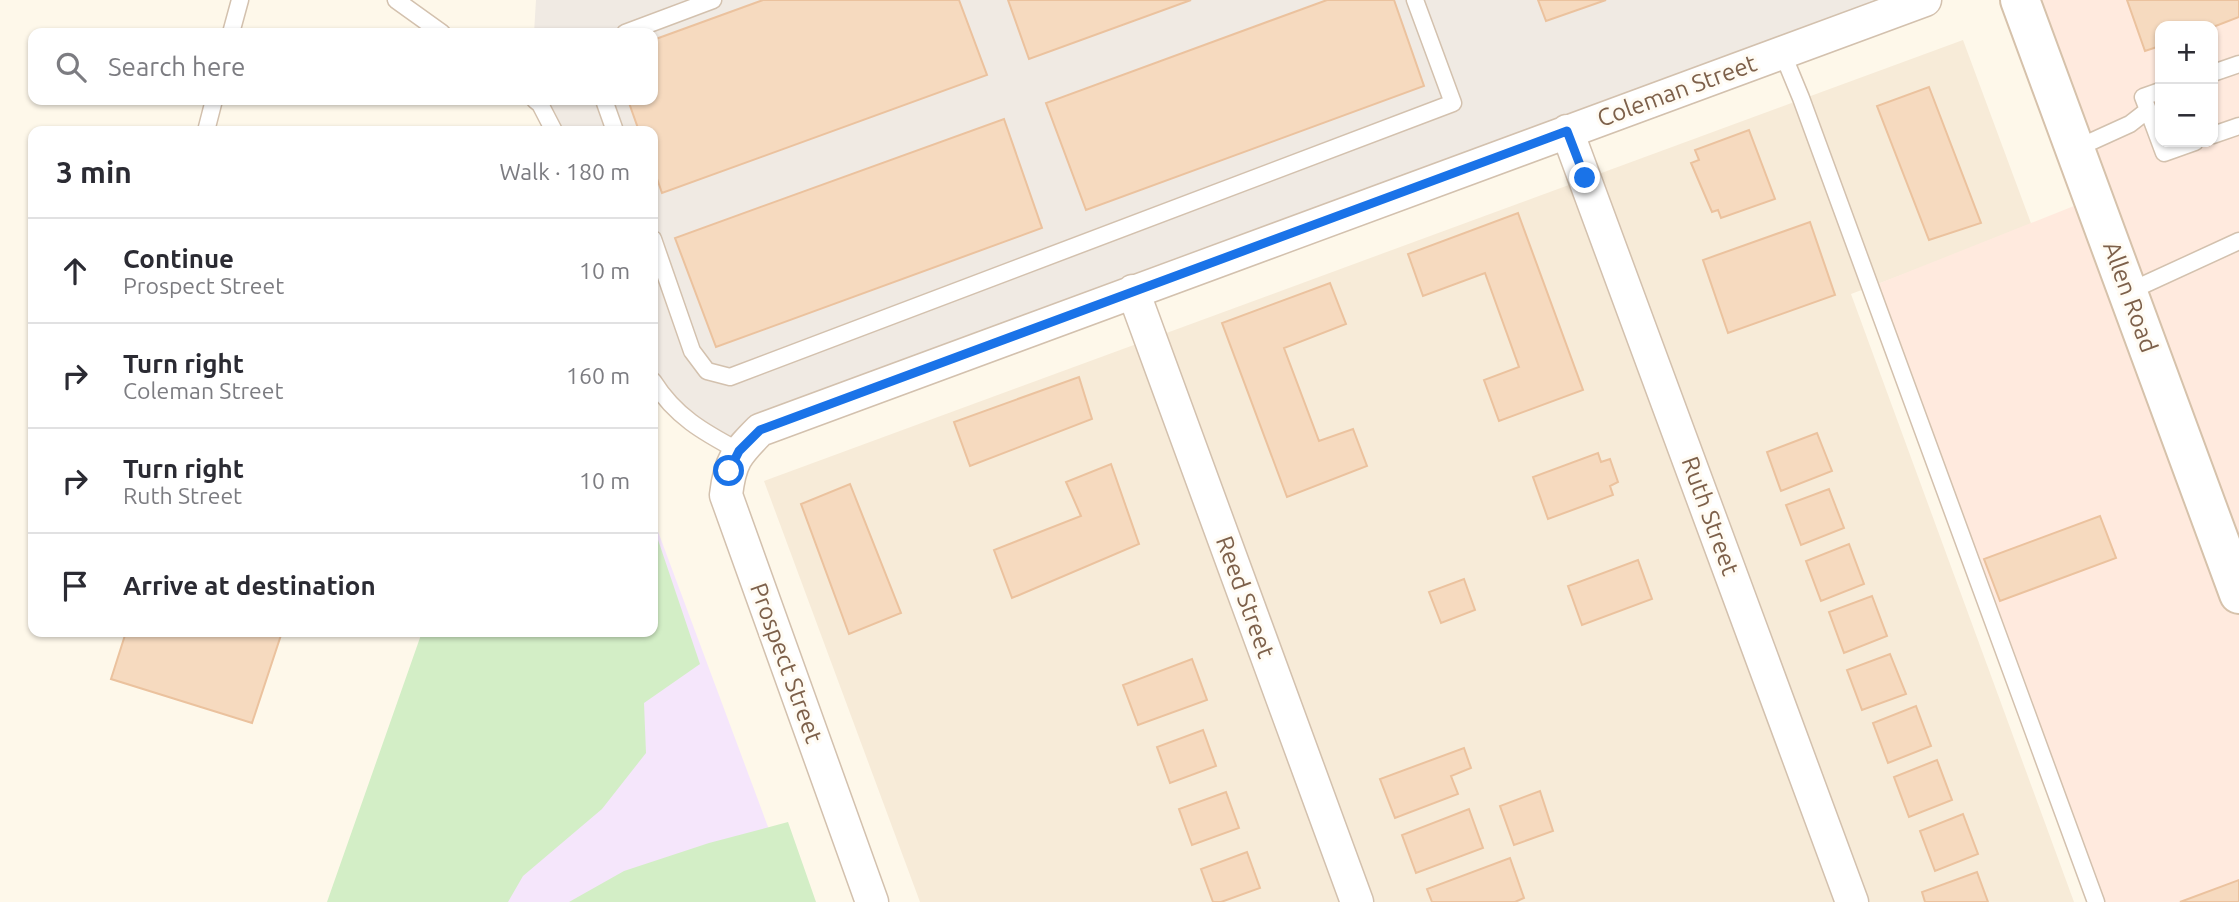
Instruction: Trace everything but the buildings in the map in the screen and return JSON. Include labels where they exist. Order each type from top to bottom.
[{"type":"main road","name":"Allen Road","points":[[2020,0],[2239,594]]},
{"type":"street","name":"Coleman Street","points":[[750,440],[1133,291],[1925,0]]},
{"type":"street","name":"Ruth Street","points":[[1567,131],[1852,902]]},
{"type":"street","name":"Reed Street","points":[[1133,291],[1357,902]]},
{"type":"street","name":"Prospect Street","points":[[750,440],[729,471],[726,495],[872,902]]},
{"type":"lane","points":[[232,28],[240,0]]},
{"type":"lane","points":[[396,0],[435,28]]},
{"type":"lane","points":[[638,28],[713,0]]},
{"type":"lane","points":[[658,253],[692,351],[707,371],[730,377],[1452,103],[1415,0]]},
{"type":"lane","points":[[1782,52],[2096,902]]},
{"type":"lane","points":[[2218,71],[2239,64]]},
{"type":"lane","points":[[2155,93],[2143,97],[2155,129]]},
{"type":"lane","points":[[207,126],[213,105]]},
{"type":"lane","points":[[541,105],[551,126]]},
{"type":"lane","points":[[606,105],[613,126]]},
{"type":"lane","points":[[2075,149],[2130,124],[2148,110]]},
{"type":"lane","points":[[2218,133],[2239,126]]},
{"type":"lane","points":[[2162,147],[2164,153],[2181,147]]},
{"type":"lane","points":[[2128,292],[2239,242]]},
{"type":"lane","points":[[658,389],[666,402],[692,424],[750,440]]},
{"type":"shaded area","points":[[536,0],[1925,0],[739,451],[701,431],[658,386],[658,126],[552,126],[542,105],[658,105],[658,28],[534,28]]},
{"type":"shaded area","points":[[2020,0],[2239,0],[2239,902],[2096,902],[1870,287],[2094,198]]},
{"type":"shaded area","points":[[1963,40],[2032,226],[1851,294],[2074,902],[920,902],[764,481]]},
{"type":"shaded area","points":[[658,531],[796,902],[435,902],[649,637],[658,637]]},
{"type":"green space","points":[[658,540],[700,664],[644,703],[646,753],[602,809],[523,876],[508,902],[327,902],[420,637],[658,637]]},
{"type":"green space","points":[[788,822],[816,902],[569,902],[624,871],[709,843]]},
{"type":"route","points":[[729,471],[739,451],[760,430],[1567,131],[1585,178]]}]
